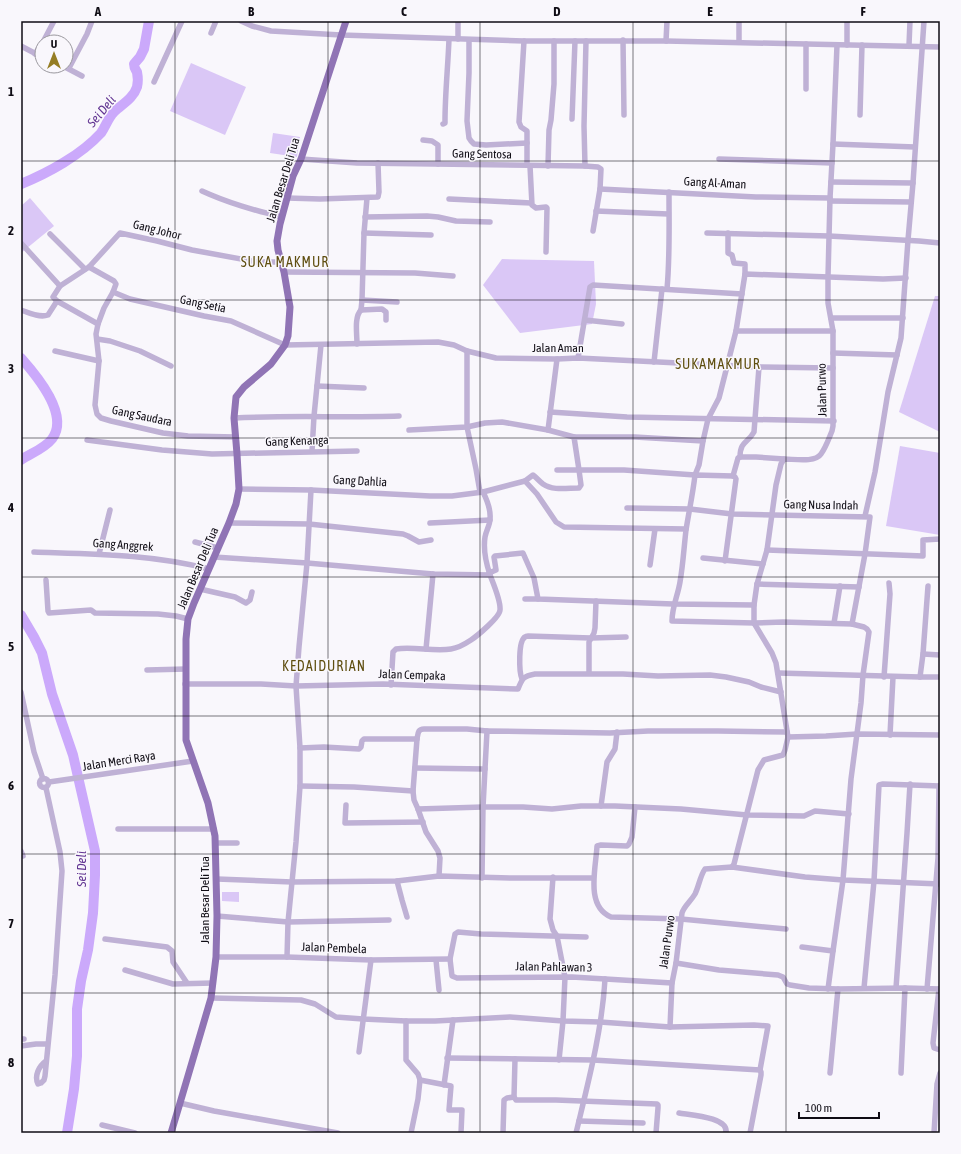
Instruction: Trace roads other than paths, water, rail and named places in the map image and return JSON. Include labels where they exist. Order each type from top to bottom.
[{"type":"main road","name":"Jalan Besar Deli Tua","points":[[170,1133],[211,998],[216,956],[216,843],[208,803],[186,740],[185,684],[188,619],[230,523],[236,504],[238,489],[238,454],[234,418],[235,401],[238,393],[271,364],[285,345],[289,325],[290,307],[277,241],[293,176],[301,159],[346,21]]},
{"type":"street","points":[[47,34],[54,21]]},
{"type":"street","points":[[74,54],[87,34],[92,21]]},
{"type":"street","points":[[154,82],[182,21]]},
{"type":"street","points":[[211,34],[216,21]]},
{"type":"street","points":[[241,21],[260,29],[271,31],[469,40],[623,40],[838,45],[909,45],[940,47]]},
{"type":"street","points":[[458,21],[458,39]]},
{"type":"street","points":[[666,41],[667,21]]},
{"type":"street","points":[[739,21],[739,42]]},
{"type":"street","points":[[847,21],[847,45]]},
{"type":"street","points":[[909,45],[910,21]]},
{"type":"street","points":[[852,624],[866,554],[867,517],[888,392],[901,338],[911,202],[914,183],[915,147],[924,21]]},
{"type":"street","points":[[443,124],[445,123],[449,39]]},
{"type":"street","points":[[469,40],[467,121],[471,141],[474,144],[486,145],[527,143]]},
{"type":"street","points":[[623,40],[624,115]]},
{"type":"street","points":[[524,41],[519,122],[521,128],[526,131],[531,203],[536,208],[547,207],[546,252]]},
{"type":"street","points":[[548,166],[548,130],[551,120],[554,84],[554,41]]},
{"type":"street","points":[[572,119],[575,41]]},
{"type":"street","points":[[585,166],[584,126],[586,41]]},
{"type":"street","points":[[806,44],[806,88]]},
{"type":"street","name":"Jalan Purwo","points":[[740,457],[811,460],[821,455],[832,431],[834,421],[833,353],[831,318],[828,303],[828,277],[830,199],[838,45]]},
{"type":"street","points":[[860,115],[862,45]]},
{"type":"street","points":[[21,46],[34,53]]},
{"type":"street","points":[[74,72],[82,76]]},
{"type":"street","points":[[423,140],[432,141],[438,145],[438,164]]},
{"type":"street","points":[[833,144],[915,147]]},
{"type":"street","name":"Gang Sentosa","points":[[301,159],[357,163],[598,167],[601,169],[600,189],[593,231]]},
{"type":"street","points":[[719,159],[832,163]]},
{"type":"street","points":[[287,198],[376,198],[379,196],[378,163]]},
{"type":"street","points":[[831,182],[914,183]]},
{"type":"street","name":"Gang Al-Aman","points":[[600,189],[756,197],[911,202]]},
{"type":"street","points":[[202,191],[245,208],[282,217]]},
{"type":"street","points":[[654,362],[665,289],[670,242],[668,214],[669,192]]},
{"type":"street","points":[[357,344],[358,314],[361,310],[364,272],[364,233],[367,198]]},
{"type":"street","points":[[449,199],[531,203]]},
{"type":"street","points":[[596,211],[668,214]]},
{"type":"street","points":[[365,216],[427,216],[456,221],[490,222]]},
{"type":"street","name":"Gang Johor","points":[[21,310],[40,316],[48,315],[60,286],[87,268],[118,234],[122,232],[192,250],[257,262],[281,262]]},
{"type":"street","points":[[364,233],[431,235]]},
{"type":"street","points":[[707,233],[829,236],[940,243]]},
{"type":"street","points":[[50,234],[87,268],[114,281],[116,284],[113,292]]},
{"type":"street","points":[[728,234],[728,252],[732,255],[734,263],[745,264],[745,274],[736,331],[719,398],[708,419],[699,465],[695,475],[686,529],[679,592],[673,604],[672,620],[852,624],[864,627],[869,632],[851,779],[843,880],[832,951],[828,989]]},
{"type":"street","points":[[21,243],[60,286]]},
{"type":"street","points":[[284,272],[415,272],[453,276]]},
{"type":"street","points":[[745,274],[883,279],[906,278]]},
{"type":"street","points":[[578,358],[590,287],[593,285],[742,294]]},
{"type":"street","name":"Gang Saudara","points":[[113,292],[104,308],[98,324],[96,339],[99,361],[95,405],[96,413],[101,418],[111,421],[163,433],[188,436],[236,438]]},
{"type":"street","name":"Gang Setia","points":[[113,292],[130,298],[231,321],[285,345]]},
{"type":"street","points":[[55,299],[98,324]]},
{"type":"street","points":[[362,300],[397,302]]},
{"type":"street","points":[[361,310],[382,309],[386,312],[386,320]]},
{"type":"street","points":[[831,318],[903,318]]},
{"type":"street","points":[[585,320],[622,324]]},
{"type":"street","points":[[736,331],[832,331]]},
{"type":"street","points":[[96,339],[110,341],[140,351],[171,366]]},
{"type":"street","name":"Jalan Aman","points":[[285,345],[438,342],[454,345],[467,351],[496,358],[578,358],[759,367],[833,368]]},
{"type":"street","points":[[312,451],[321,345]]},
{"type":"street","points":[[55,351],[99,361]]},
{"type":"street","points":[[391,685],[394,650],[397,648],[450,649],[463,645],[471,640],[499,614],[500,609],[496,592],[489,574],[484,545],[490,520],[490,512],[482,492],[467,426],[467,351]]},
{"type":"street","points":[[833,353],[898,355]]},
{"type":"street","points":[[548,430],[557,359]]},
{"type":"street","points":[[725,561],[736,479],[733,476],[736,462],[740,457],[742,446],[754,434],[759,367]]},
{"type":"street","points":[[317,386],[364,388]]},
{"type":"street","points":[[550,412],[627,417],[834,421]]},
{"type":"street","points":[[234,418],[399,416]]},
{"type":"street","points":[[409,430],[502,422],[548,430],[574,437],[635,437],[703,441]]},
{"type":"street","points":[[574,437],[579,470]]},
{"type":"street","name":"Gang Kenanga","points":[[87,440],[191,453],[212,454],[357,451]]},
{"type":"street","points":[[784,459],[776,485],[767,550],[757,584],[754,605],[754,623],[772,653],[776,663],[788,735],[786,750],[783,755],[764,760],[758,770],[732,867],[805,877],[938,884]]},
{"type":"street","points":[[557,470],[624,470],[733,476]]},
{"type":"street","name":"Gang Dahlia","points":[[238,489],[311,490],[452,496],[482,492],[525,482],[533,476],[540,480],[543,484],[553,489],[579,488],[581,485],[579,470]]},
{"type":"street","points":[[525,482],[537,494],[556,522],[564,527],[686,529]]},
{"type":"street","points":[[287,957],[288,922],[300,786],[300,748],[296,686],[307,563],[311,490]]},
{"type":"street","name":"Gang Nusa Indah","points":[[627,508],[690,509],[732,514],[771,516],[867,517]]},
{"type":"street","points":[[99,554],[110,510]]},
{"type":"street","points":[[430,523],[490,520]]},
{"type":"street","points":[[230,523],[309,524],[403,534],[419,542],[432,540]]},
{"type":"street","points":[[650,565],[655,529]]},
{"type":"street","points":[[767,550],[923,556],[923,540],[940,538]]},
{"type":"street","points":[[195,542],[218,548]]},
{"type":"street","name":"Gang Anggrek","points":[[34,552],[99,554],[160,559],[209,569]]},
{"type":"street","points":[[214,557],[307,563],[433,574],[489,574],[496,571],[495,556],[524,553],[534,578],[538,599]]},
{"type":"street","points":[[703,558],[763,564]]},
{"type":"street","points":[[426,649],[433,574]]},
{"type":"street","points":[[46,580],[49,613],[91,610],[95,613],[169,615],[188,619]]},
{"type":"street","points":[[884,677],[890,594],[888,587],[889,583]]},
{"type":"street","points":[[757,584],[859,587]]},
{"type":"street","points":[[834,623],[840,586]]},
{"type":"street","points":[[920,677],[928,586]]},
{"type":"street","points":[[200,589],[235,597],[246,602],[250,600],[252,592]]},
{"type":"street","points":[[525,599],[754,605]]},
{"type":"street","points":[[589,673],[589,642],[595,628],[596,601]]},
{"type":"street","points":[[626,637],[591,638],[525,636],[522,640],[519,658],[522,679],[535,674],[589,673],[658,676],[710,675],[749,682],[781,692]]},
{"type":"street","points":[[923,654],[940,655]]},
{"type":"street","points":[[147,670],[186,669]]},
{"type":"street","points":[[778,673],[863,675],[884,677],[940,677]]},
{"type":"street","points":[[890,735],[893,677]]},
{"type":"street","name":"Jalan Cempaka","points":[[185,684],[261,684],[296,686],[372,684],[518,689],[522,679]]},
{"type":"street","points":[[21,692],[34,752],[43,779],[46,779],[49,782],[49,785],[46,788],[62,866],[55,975],[46,1061]]},
{"type":"street","points":[[439,876],[440,858],[436,847],[430,839],[414,800],[413,791],[418,731],[424,728],[488,731],[679,731],[826,736],[857,734],[940,735]]},
{"type":"street","points":[[482,878],[483,807],[488,731]]},
{"type":"street","points":[[601,806],[607,762],[615,750],[617,732]]},
{"type":"street","points":[[300,748],[324,747],[359,749],[364,739],[417,739]]},
{"type":"street","name":"Jalan Merci Raya","points":[[49,782],[193,761]]},
{"type":"street","points":[[415,768],[485,769]]},
{"type":"street","points":[[43,779],[40,781],[40,785],[42,788],[46,788]]},
{"type":"street","points":[[864,988],[874,881],[879,786],[883,784],[910,784],[940,786],[938,884],[927,989]]},
{"type":"street","points":[[896,988],[910,784]]},
{"type":"street","points":[[300,786],[354,787],[413,791]]},
{"type":"street","points":[[346,805],[345,823],[423,822]]},
{"type":"street","points":[[418,809],[523,807],[552,809],[581,806],[601,806],[681,809],[747,815],[804,816],[815,811],[849,814]]},
{"type":"street","points":[[635,807],[632,837],[629,844],[627,846],[601,844],[598,846],[593,878],[596,900],[600,909],[606,915],[611,917],[681,919],[786,929]]},
{"type":"street","points":[[118,829],[214,829]]},
{"type":"street","points":[[216,843],[237,843]]},
{"type":"street","name":"Jalan Purwo","points":[[670,1027],[672,983],[683,909],[696,892],[704,869],[732,867]]},
{"type":"street","points":[[217,879],[292,882],[397,881],[439,876],[482,878],[593,878]]},
{"type":"street","points":[[553,877],[550,919],[553,930],[557,936],[565,977],[560,1060]]},
{"type":"street","points":[[397,881],[407,917]]},
{"type":"street","points":[[217,916],[288,922],[390,920]]},
{"type":"street","points":[[450,959],[455,934],[458,932],[586,937]]},
{"type":"street","points":[[105,939],[167,947],[172,951],[173,962],[187,983]]},
{"type":"street","points":[[802,947],[832,951]]},
{"type":"street","name":"Jalan Pembela","points":[[216,956],[371,960],[450,959]]},
{"type":"street","name":"Jalan Pahlawan 3","points":[[450,959],[452,976],[454,978],[565,977],[672,983]]},
{"type":"street","points":[[359,1052],[371,960]]},
{"type":"street","points":[[436,960],[439,990]]},
{"type":"street","points":[[676,963],[719,970],[778,975],[783,977],[787,984],[790,985],[828,989],[939,989],[933,1043],[934,1048],[940,1050]]},
{"type":"street","points":[[125,970],[173,984],[213,983]]},
{"type":"street","points":[[576,1133],[593,1060],[600,1022],[605,979]]},
{"type":"street","points":[[901,1073],[905,988]]},
{"type":"street","points":[[830,1073],[838,989]]},
{"type":"street","points":[[211,998],[301,1000],[315,1004],[336,1017],[363,1019],[406,1021],[510,1017],[670,1027],[768,1026],[760,1070],[761,1075],[750,1133]]},
{"type":"street","points":[[444,1085],[453,1020]]},
{"type":"street","points":[[406,1021],[406,1060],[418,1074],[420,1080],[418,1099],[411,1133]]},
{"type":"street","points":[[21,1046],[47,1044]]},
{"type":"street","points":[[447,1058],[593,1060],[760,1070]]},
{"type":"street","points":[[514,1098],[515,1059]]},
{"type":"street","points":[[934,1133],[937,1084],[940,1072]]},
{"type":"street","points":[[420,1080],[451,1086],[449,1110],[462,1110],[461,1133]]},
{"type":"street","points":[[503,1133],[504,1100],[507,1098],[514,1098],[517,1100],[657,1104],[656,1133]]},
{"type":"street","points":[[180,1103],[214,1111],[338,1133]]},
{"type":"street","points":[[679,1113],[722,1122],[726,1127],[726,1133]]},
{"type":"street","points":[[579,1121],[643,1123]]},
{"type":"street","points":[[102,1125],[133,1133]]},
{"type":"waterway","name":"Sei Deli","points":[[21,184],[64,163],[84,149],[101,133],[114,112],[133,95],[138,82],[134,64],[144,49],[149,21]]},
{"type":"waterway","name":"Sei Deli","points":[[21,358],[43,385],[54,408],[57,419],[56,429],[52,439],[41,448],[21,460]]},
{"type":"waterway","name":"Sei Deli","points":[[21,615],[42,653],[52,694],[73,755],[95,851],[93,913],[77,1009],[77,1056],[74,1089],[67,1133]]},
{"type":"district","name":"SUKA MAKMUR","points":[[285,262]]},
{"type":"district","name":"SUKAMAKMUR","points":[[718,364]]},
{"type":"district","name":"KEDAIDURIAN","points":[[324,666]]}]
